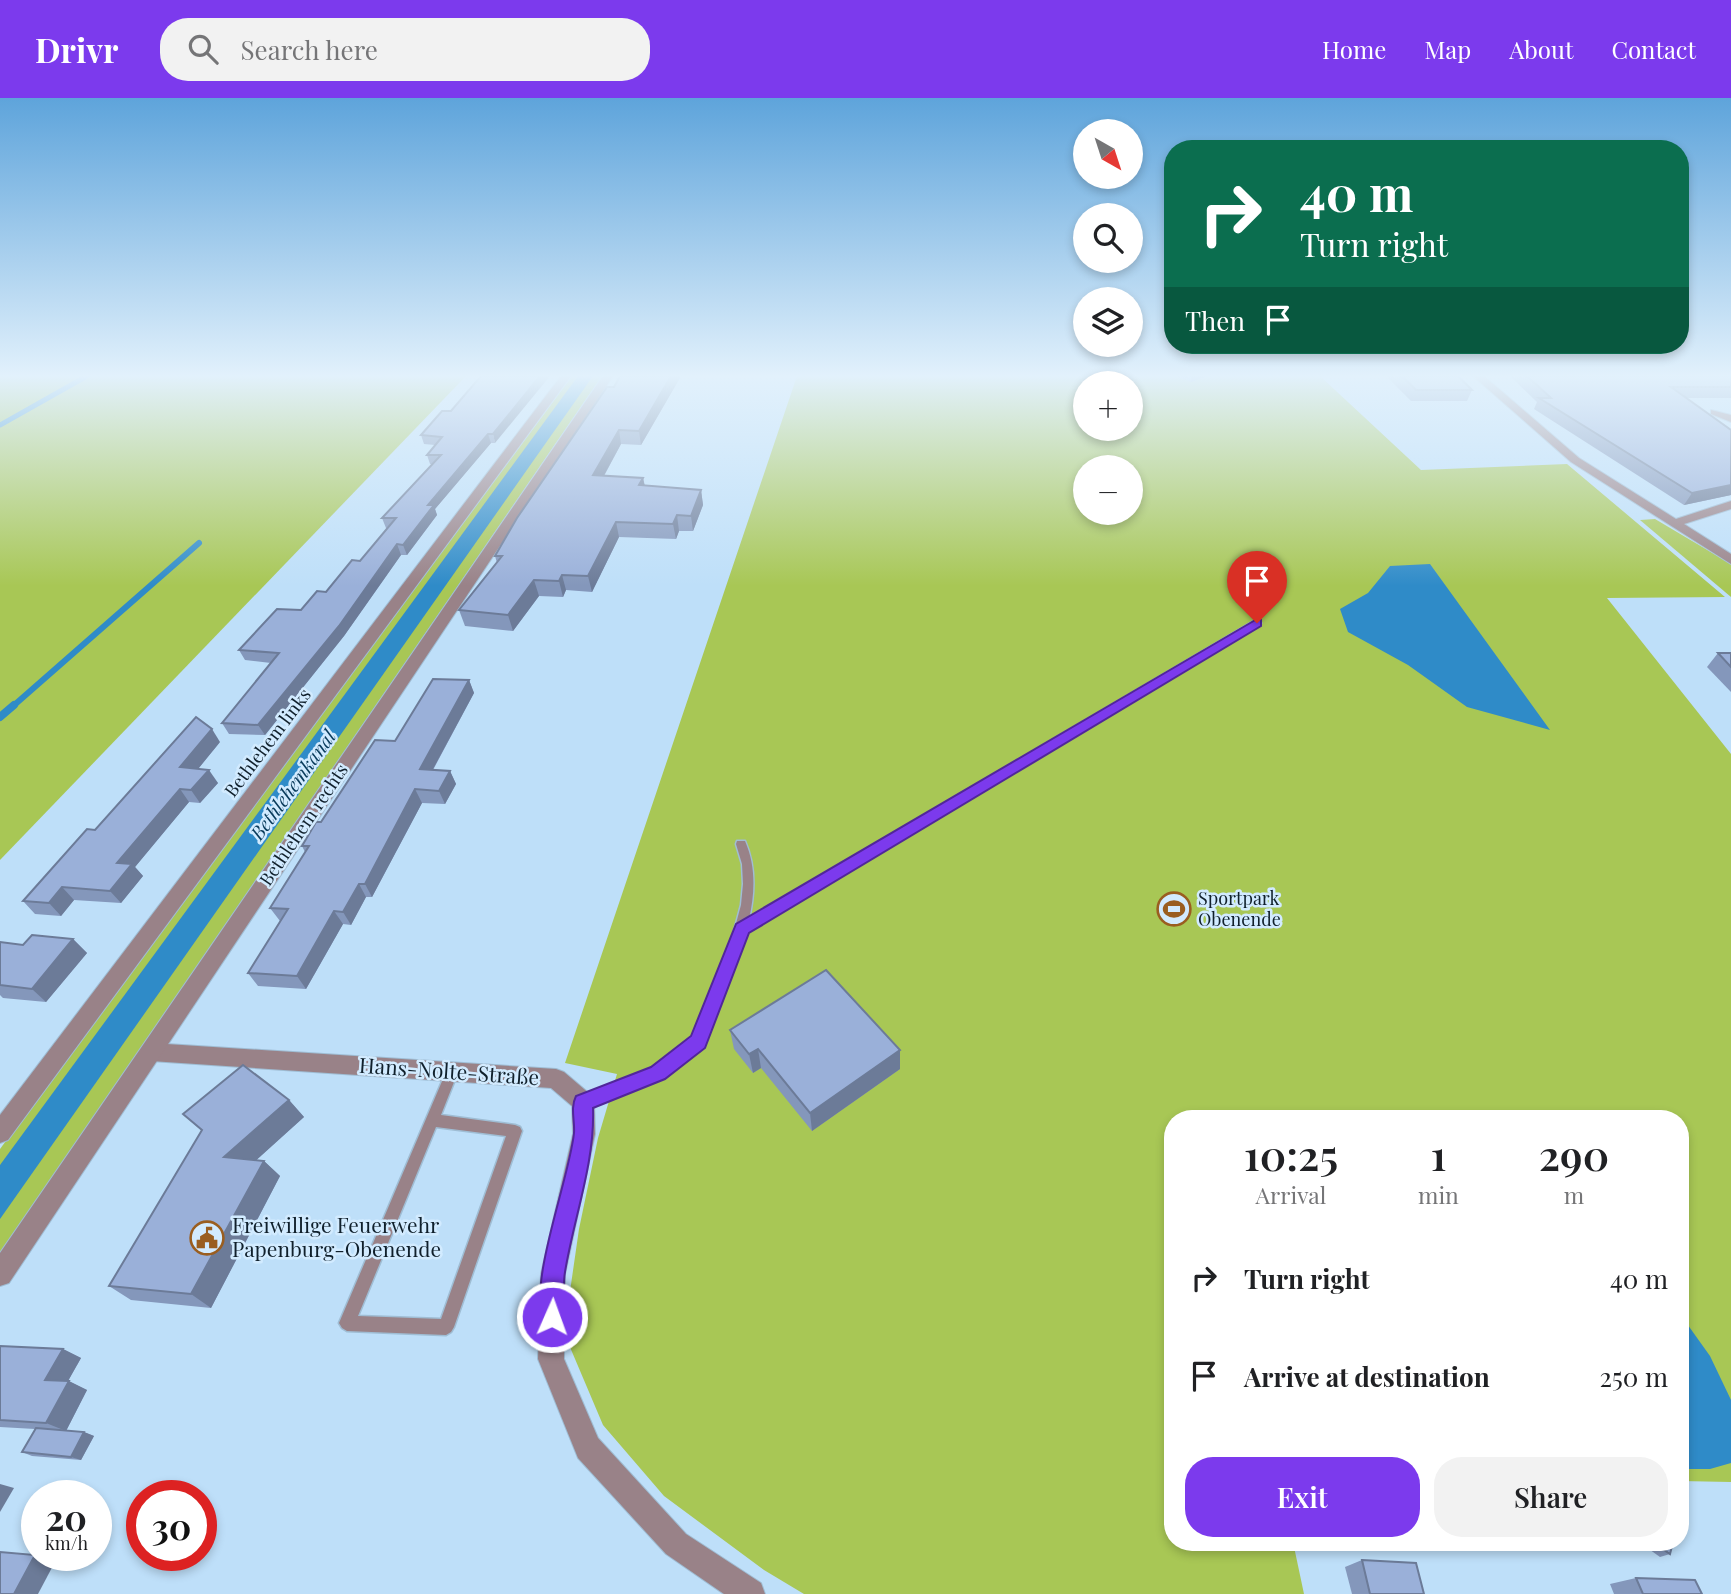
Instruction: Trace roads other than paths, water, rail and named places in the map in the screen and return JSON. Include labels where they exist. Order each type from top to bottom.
[{"type":"street","name":"Bethlehem links","points":[[0,1133],[514,446]]},
{"type":"street","name":"Bethlehem rechts","points":[[0,1274],[561,446]]},
{"type":"street","points":[[1559,446],[1575,460],[1731,560]]},
{"type":"street","points":[[1676,523],[1731,505]]},
{"type":"street","name":"Hans-Nolte-Straße","points":[[151,1052],[556,1079],[583,1102]]},
{"type":"street","points":[[583,1102],[584,1134],[553,1274],[551,1359],[588,1448],[676,1544],[750,1594]]},
{"type":"lane","points":[[742,929],[1257,623]]},
{"type":"lane","points":[[583,1102],[658,1073],[698,1042],[742,929],[748,891],[747,860],[741,844]]},
{"type":"lane","points":[[432,1120],[515,1131],[446,1327],[347,1322],[452,1072]]},
{"type":"water","name":"Bethlehemkanal","points":[[527,446],[544,446],[0,1219],[0,1165]]},
{"type":"water","points":[[1430,564],[1550,730],[1467,707],[1408,665],[1348,632],[1340,609],[1368,593],[1390,566]]},
{"type":"water","points":[[1689,1327],[1710,1356],[1731,1400],[1731,1463],[1710,1469],[1689,1469]]},
{"type":"waterway","points":[[12,707],[199,543]]},
{"type":"waterway","points":[[0,717],[14,705]]},
{"type":"place","name":"Sportpark Obenende","points":[[1174,909]]},
{"type":"place","name":"Freiwillige Feuerwehr Papenburg-Obenende","points":[[207,1238]]}]
